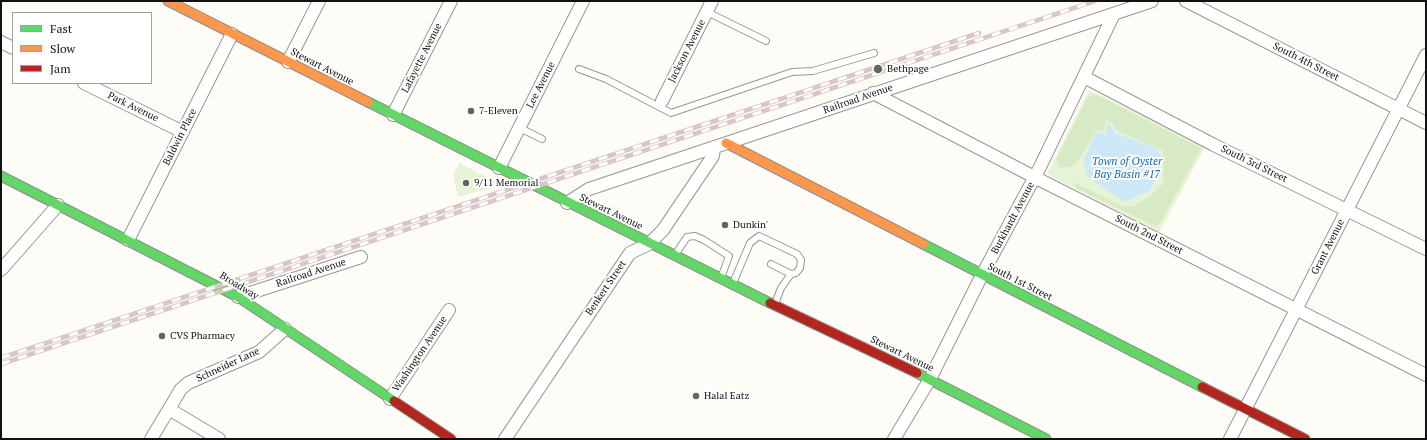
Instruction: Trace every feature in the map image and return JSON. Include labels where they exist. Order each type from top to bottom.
[{"type":"main road","name":"Stewart Avenue","points":[[168,1],[187,5],[232,34],[649,244],[930,379],[1030,436],[1046,439]]},
{"type":"main road","name":"South 1st Street","points":[[726,143],[1305,439]]},
{"type":"main road","name":"Broadway","points":[[1,176],[128,240],[238,298],[451,439]]},
{"type":"street","points":[[288,62],[319,1]]},
{"type":"street","name":"Lafayette Avenue","points":[[393,115],[451,1]]},
{"type":"street","name":"Lee Avenue","points":[[499,168],[583,1]]},
{"type":"street","name":"Railroad Avenue","points":[[567,203],[589,188],[1152,1]]},
{"type":"street","name":"South 4th Street","points":[[1186,1],[1426,123]]},
{"type":"street","name":"Jackson Avenue","points":[[662,102],[710,6]]},
{"type":"street","name":"Burkhardt Avenue","points":[[894,439],[930,379],[982,275],[1035,178],[1114,14]]},
{"type":"street","name":"Baldwin Place","points":[[128,240],[232,34]]},
{"type":"street","points":[[1,42],[12,48]]},
{"type":"street","name":"Grant Avenue","points":[[1230,439],[1426,55]]},
{"type":"street","name":"South 3rd Street","points":[[1084,77],[1214,145],[1426,249]]},
{"type":"street","name":"Park Avenue","points":[[86,84],[182,132]]},
{"type":"street","name":"South 2nd Street","points":[[873,94],[1035,178],[1426,375]]},
{"type":"street","name":"Benkert Street","points":[[504,439],[630,253],[649,244],[663,230],[713,156],[714,147]]},
{"type":"street","points":[[1,270],[58,205]]},
{"type":"street","name":"Railroad Avenue","points":[[238,298],[361,257]]},
{"type":"street","name":"Washington Avenue","points":[[390,399],[449,310]]},
{"type":"street","name":"Schneider Lane","points":[[169,409],[181,389],[188,383],[259,352],[285,328]]},
{"type":"street","points":[[151,439],[169,409],[220,439]]},
{"type":"lane","points":[[710,6],[766,41]]},
{"type":"lane","points":[[579,69],[606,79],[670,113],[792,72],[813,71],[874,53]]},
{"type":"lane","points":[[524,119],[542,139]]},
{"type":"lane","points":[[675,256],[687,237],[695,236],[704,240],[729,256],[720,279]]},
{"type":"lane","points":[[732,285],[750,242],[759,236],[797,254],[801,260],[800,268],[796,273],[791,274],[781,288],[775,304]]},
{"type":"lane","points":[[771,264],[791,274]]},
{"type":"green space","points":[[1089,90],[1206,145],[1159,233],[1047,174]]},
{"type":"green space","points":[[1097,95],[1201,148],[1159,225],[1154,226],[1076,188],[1073,182],[1122,206],[1132,207],[1150,196],[1163,184],[1163,151],[1117,131],[1111,122],[1106,120],[1104,131],[1096,130],[1079,160],[1070,167],[1059,168],[1056,159],[1087,99],[1091,96]]},
{"type":"green space","points":[[459,163],[502,185],[458,197],[453,175]]},
{"type":"water","name":"Town of Oyster Bay Basin #17","points":[[1107,121],[1115,133],[1155,148],[1162,157],[1156,179],[1149,191],[1124,202],[1088,177],[1083,161],[1096,132],[1106,135]]},
{"type":"railway","points":[[1,364],[1095,1]]},
{"type":"railway","points":[[1,358],[979,33]]},
{"type":"traffic: fast","points":[[368,102],[770,303]]},
{"type":"traffic: fast","points":[[1,176],[238,297],[394,401]]},
{"type":"traffic: fast","points":[[923,244],[1202,387]]},
{"type":"traffic: fast","points":[[917,373],[1046,439]]},
{"type":"traffic: slow","points":[[168,1],[368,102]]},
{"type":"traffic: slow","points":[[726,143],[923,244]]},
{"type":"traffic: jam","points":[[770,303],[917,373]]},
{"type":"traffic: jam","points":[[1202,387],[1305,439]]},
{"type":"traffic: jam","points":[[394,401],[451,439]]},
{"type":"place","name":"Bethpage","points":[[878,69]]},
{"type":"place","name":"7-Eleven","points":[[471,111]]},
{"type":"place","name":"9/11 Memorial","points":[[466,183]]},
{"type":"place","name":"Dunkin'","points":[[725,225]]},
{"type":"place","name":"CVS Pharmacy","points":[[162,336]]},
{"type":"place","name":"Halal Eatz","points":[[696,396]]}]
